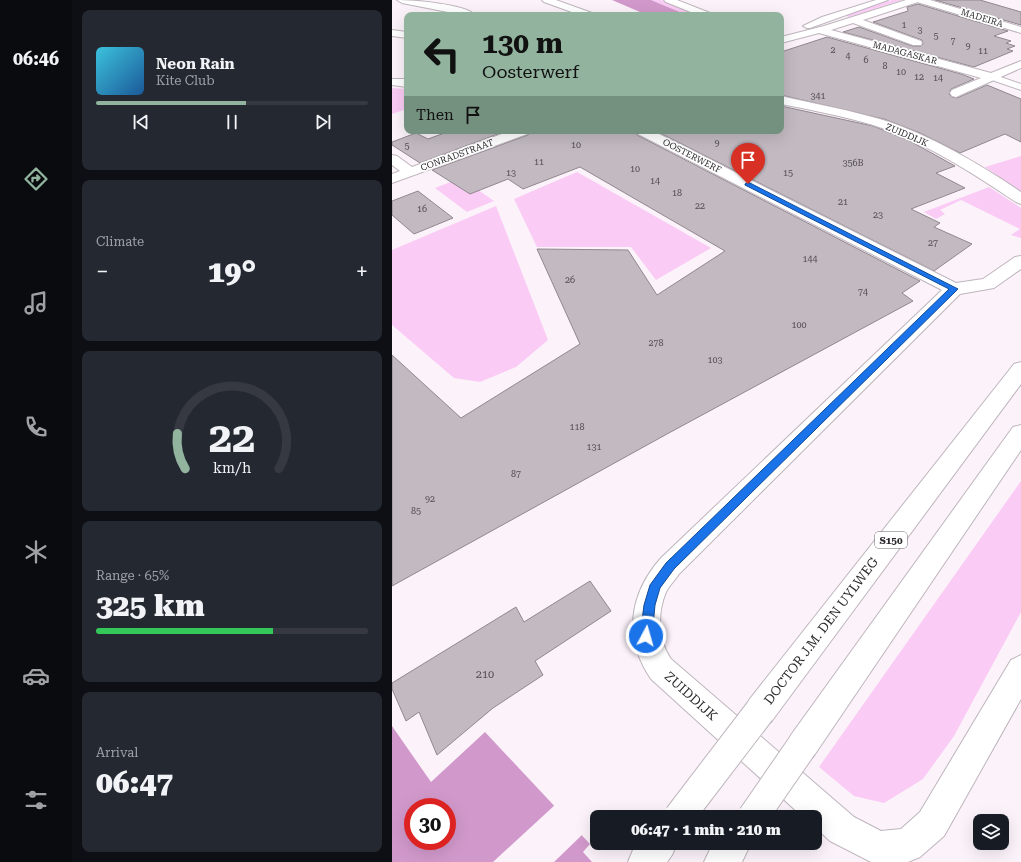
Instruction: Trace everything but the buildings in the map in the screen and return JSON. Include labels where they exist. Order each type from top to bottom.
[{"type":"street","points":[[402,0],[465,12]]},
{"type":"street","points":[[547,0],[581,12]]},
{"type":"street","points":[[669,0],[699,12]]},
{"type":"street","points":[[679,4],[695,0]]},
{"type":"street","points":[[784,39],[853,20],[915,0]]},
{"type":"street","name":"MADEIRA","points":[[920,0],[1021,30]]},
{"type":"street","name":"MADEIRA","points":[[952,0],[1021,20]]},
{"type":"street","name":"MADAGASKAR","points":[[853,20],[929,47]]},
{"type":"street","name":"MADAGASKAR","points":[[818,30],[992,77]]},
{"type":"street","points":[[392,33],[404,35]]},
{"type":"street","points":[[959,57],[1004,72]]},
{"type":"street","points":[[956,93],[1021,64]]},
{"type":"street","points":[[392,82],[404,84]]},
{"type":"street","name":"ZUIDDIJK","points":[[784,101],[879,123],[929,144],[999,184],[1021,199]]},
{"type":"street","name":"CONRADSTRAAT","points":[[392,179],[506,134]]},
{"type":"street","name":"OOSTERWERF","points":[[650,134],[954,289]]},
{"type":"street","points":[[392,159],[411,172]]},
{"type":"street","points":[[954,289],[988,284],[1021,261]]},
{"type":"street","name":"ZUIDDIJK","points":[[954,289],[670,566],[656,585],[649,605],[646,636],[653,660],[661,669],[842,830],[879,848],[908,845],[932,824],[1021,670]]},
{"type":"street","name":"DOCTOR J.M. DEN UYLWEG","points":[[684,810],[1021,369]]},
{"type":"street","points":[[758,810],[1021,433]]},
{"type":"street","points":[[645,862],[654,850]]},
{"type":"street","points":[[721,862],[729,850]]},
{"type":"lane","points":[[807,26],[835,15],[884,0]]},
{"type":"lane","points":[[835,15],[853,20]]},
{"type":"lane","points":[[992,77],[1021,88]]},
{"type":"shaded area","points":[[612,0],[651,0],[680,12],[640,12]]},
{"type":"shaded area","points":[[651,0],[661,0],[691,12],[680,12]]},
{"type":"shaded area","points":[[892,0],[902,0],[849,17],[846,16],[846,14]]},
{"type":"shaded area","points":[[392,88],[404,89],[404,110],[392,114]]},
{"type":"shaded area","points":[[1021,156],[1021,192],[985,167]]},
{"type":"shaded area","points":[[577,172],[711,248],[656,280],[631,247],[537,247],[514,199]]},
{"type":"shaded area","points":[[461,178],[494,201],[467,212],[435,188]]},
{"type":"shaded area","points":[[989,187],[1021,208],[1021,238],[1011,235],[1020,229],[961,200],[940,210],[945,214],[936,219],[924,212]]},
{"type":"shaded area","points":[[496,206],[548,340],[516,367],[480,382],[454,378],[392,325],[392,250]]},
{"type":"shaded area","points":[[1021,481],[1021,612],[954,736],[923,779],[884,803],[854,796],[819,767]]},
{"type":"shaded area","points":[[392,726],[431,782],[485,732],[590,844],[583,852],[592,862],[392,862]]},
{"type":"pier","points":[[556,804],[584,833],[554,862],[493,862]]},
{"type":"route","points":[[646,636],[649,605],[656,585],[670,566],[954,289],[748,184]]}]
